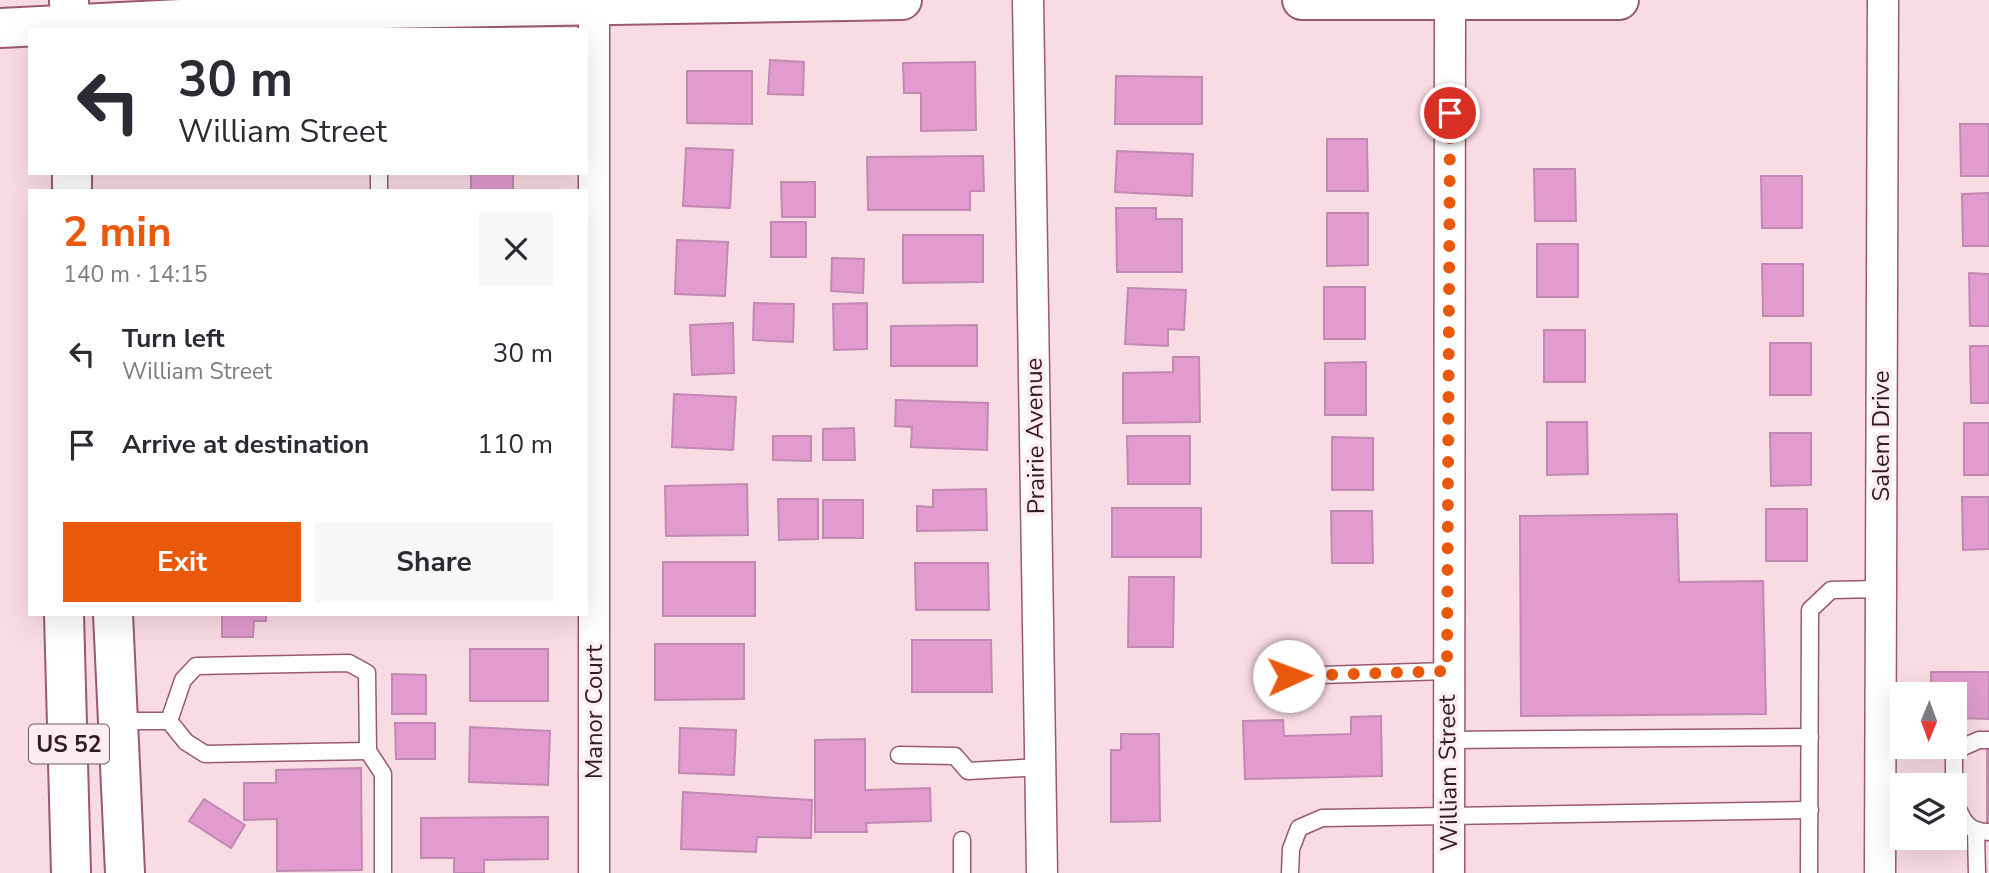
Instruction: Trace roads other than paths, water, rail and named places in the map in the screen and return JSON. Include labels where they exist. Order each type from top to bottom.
[{"type":"street","points":[[0,27],[75,14],[381,19],[594,5],[902,0]]},
{"type":"street","name":"Prairie Avenue","points":[[1028,0],[1042,873]]},
{"type":"street","points":[[1302,0],[1619,0]]},
{"type":"street","name":"Salem Drive","points":[[1883,0],[1880,589],[1890,780]]},
{"type":"street","name":"William Street","points":[[1449,873],[1447,671],[1450,1]]},
{"type":"street","name":"Manor Court","points":[[594,5],[594,873]]},
{"type":"street","name":"US 52","points":[[64,616],[71,873]]},
{"type":"street","name":"US 52","points":[[113,616],[125,855],[136,873]]},
{"type":"street","name":"Salem Drive","points":[[1880,873],[1890,806]]},
{"type":"lane","points":[[1809,873],[1810,610],[1831,590],[1880,589]]},
{"type":"lane","points":[[169,721],[183,680],[196,666],[349,663],[367,673],[369,751],[383,775],[383,873]]},
{"type":"lane","points":[[1289,676],[1447,671]]},
{"type":"lane","points":[[119,721],[169,721]]},
{"type":"lane","points":[[169,721],[186,742],[205,754],[369,751]]},
{"type":"lane","points":[[1448,740],[1810,737]]},
{"type":"lane","points":[[1954,773],[1954,751],[1979,740],[1989,740]]},
{"type":"lane","points":[[899,755],[956,756],[968,771],[1041,767]]},
{"type":"lane","points":[[1290,873],[1290,849],[1299,828],[1322,818],[1810,810]]},
{"type":"lane","points":[[1977,873],[1982,832]]},
{"type":"lane","points":[[962,840],[962,873]]}]
